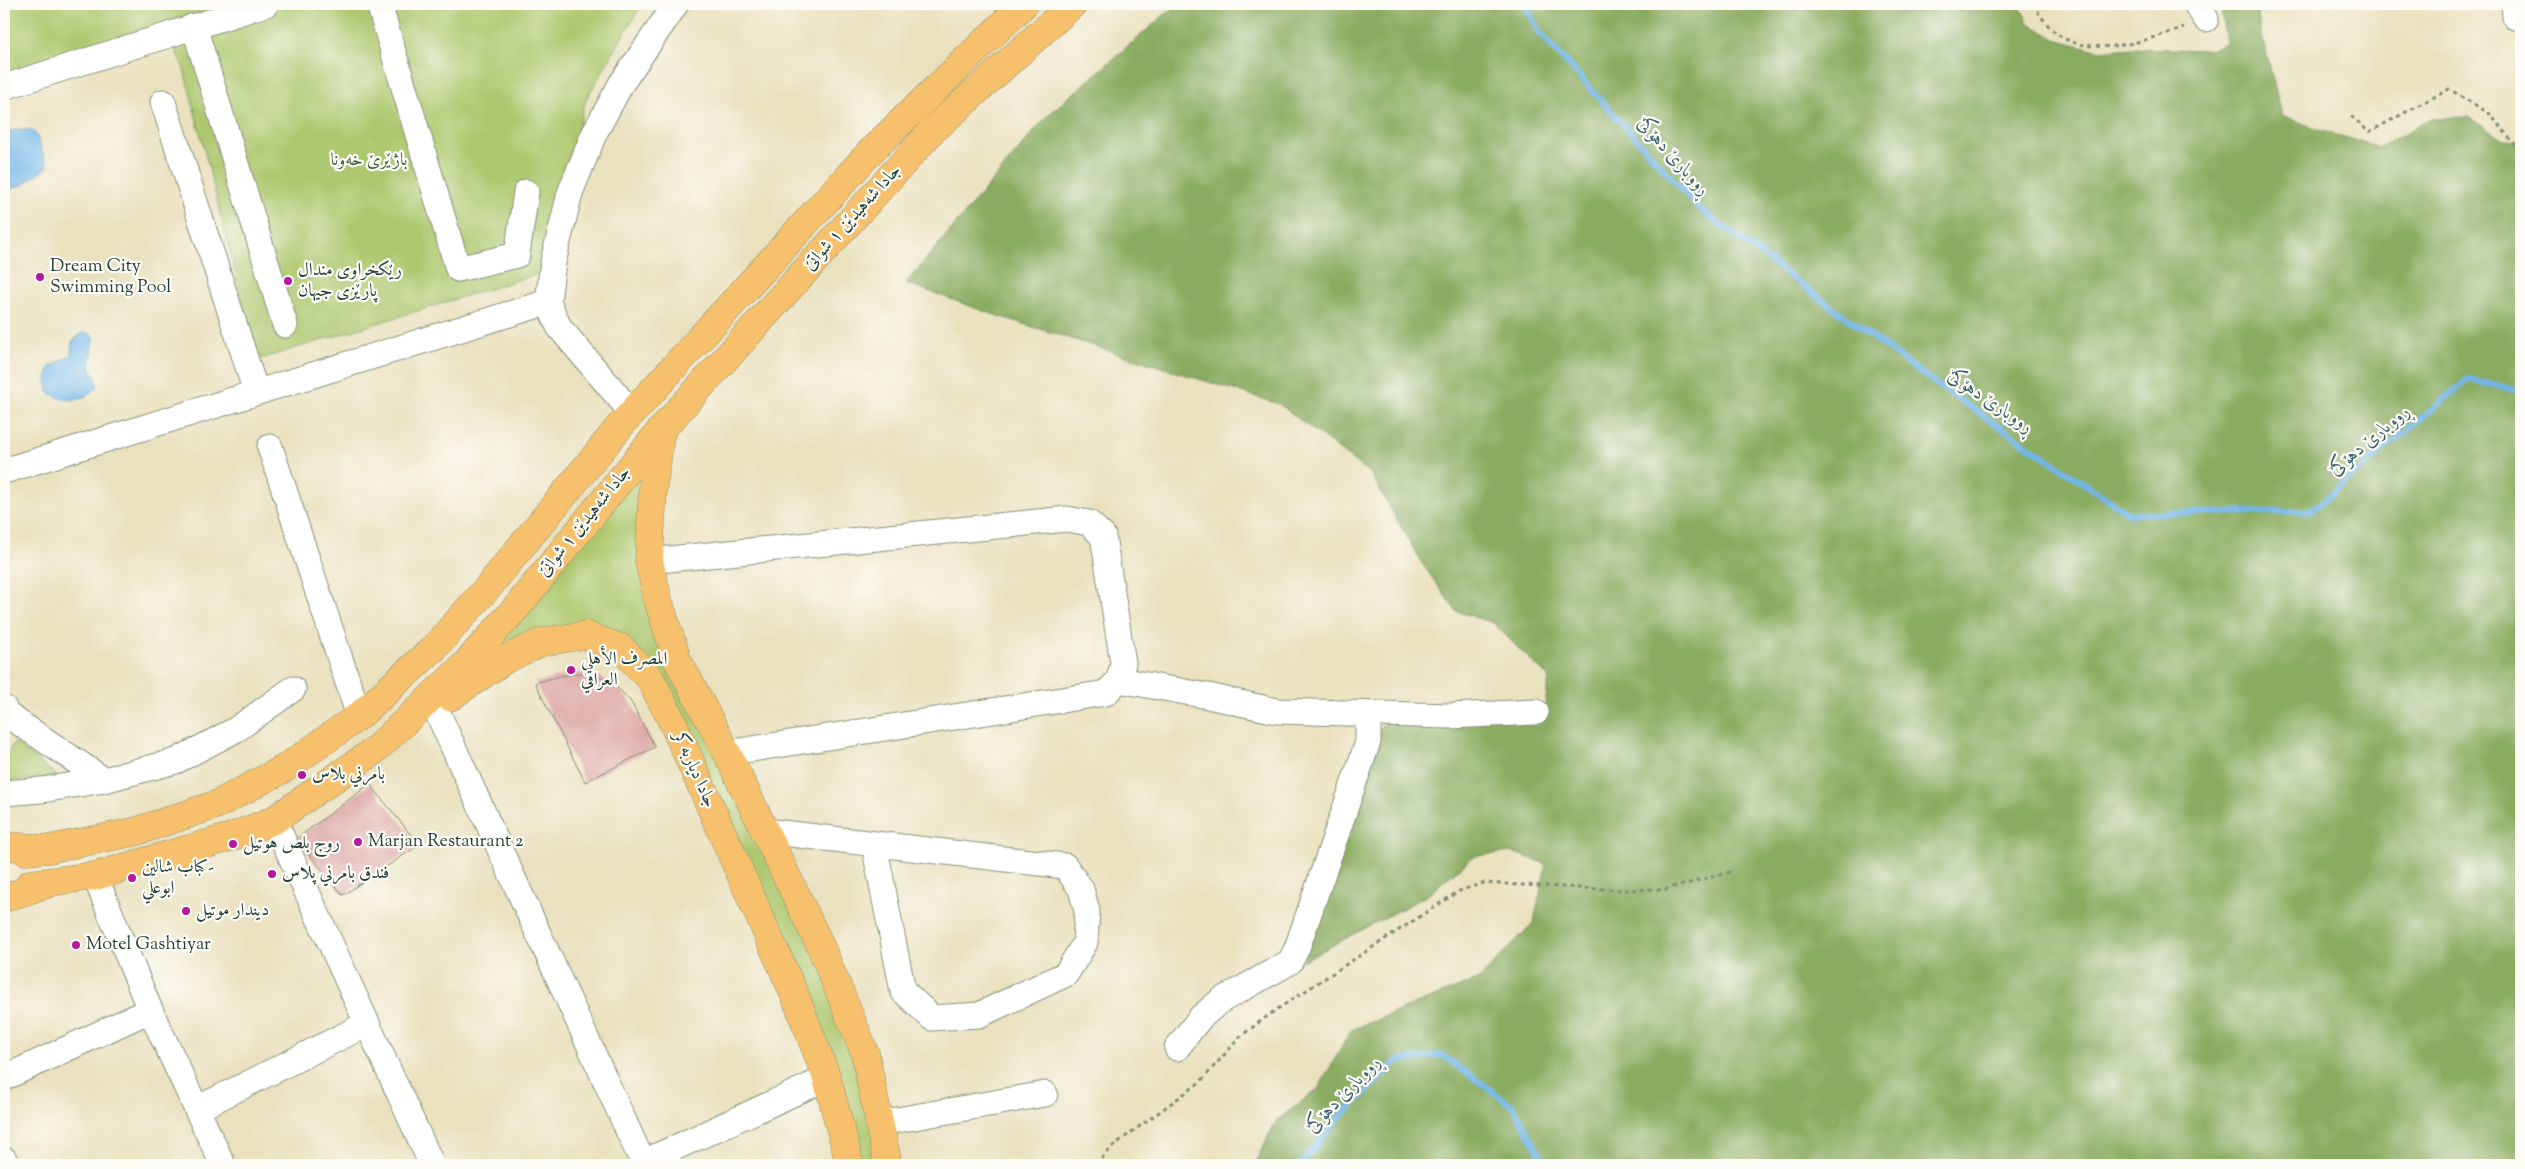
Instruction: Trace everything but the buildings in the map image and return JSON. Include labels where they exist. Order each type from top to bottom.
[{"type":"main road","name":"جادا شەهیدێن ١ شواتێ","points":[[4,853],[49,848],[134,832],[218,804],[287,767],[359,716],[434,648],[476,601],[632,413],[873,149],[1024,4]]},
{"type":"main road","name":"جادا شەهیدێن ١ شواتێ","points":[[4,886],[95,876],[231,837],[274,820],[374,751],[463,667],[517,607],[660,430],[932,131],[1073,4]]},
{"type":"main road","name":"جادا دیاربه‌كر","points":[[660,430],[653,488],[649,561],[658,600],[677,659],[727,753],[820,945],[865,1053],[888,1165]]},
{"type":"main road","name":"جادا دیاربه‌كر","points":[[374,751],[506,659],[542,642],[585,636],[621,648],[650,678],[673,723],[796,998],[827,1078],[850,1165]]},
{"type":"main road","points":[[734,860],[767,837]]},
{"type":"main road","points":[[4,846],[49,848]]},
{"type":"main road","points":[[4,898],[53,882]]},
{"type":"street","points":[[4,87],[266,4]]},
{"type":"street","points":[[379,4],[458,270],[517,255],[526,192]]},
{"type":"street","points":[[632,413],[559,327],[548,302],[553,262],[570,193],[594,134],[621,84],[676,4]]},
{"type":"street","points":[[194,26],[284,324]]},
{"type":"street","points":[[163,102],[256,392]]},
{"type":"street","points":[[4,471],[548,302]]},
{"type":"street","points":[[270,447],[359,716]]},
{"type":"street","points":[[649,561],[1067,519],[1089,523],[1103,536],[1123,663],[1119,680],[1106,693],[727,753]]},
{"type":"street","points":[[1119,680],[1277,711],[1450,716],[1536,712]]},
{"type":"street","points":[[4,792],[42,790],[104,780],[176,761],[238,729],[293,689]]},
{"type":"street","points":[[435,707],[634,1143],[646,1160],[827,1078]]},
{"type":"street","points":[[4,713],[104,780]]},
{"type":"street","points":[[1176,1048],[1200,1018],[1220,1001],[1290,962],[1297,948],[1368,742],[1368,715]]},
{"type":"street","points":[[274,820],[432,1165]]},
{"type":"street","points":[[767,837],[874,844],[1065,866],[1081,889],[1087,911],[1085,943],[1066,974],[979,1015],[932,1018],[903,992],[874,844]]},
{"type":"street","points":[[95,876],[150,1010],[223,1165]]},
{"type":"street","points":[[4,1078],[150,1010]]},
{"type":"street","points":[[197,1109],[367,1024]]},
{"type":"street","points":[[880,1123],[1045,1094]]},
{"type":"street","points":[[4,1159],[7,1165]]},
{"type":"path","points":[[2033,4],[2044,21],[2056,33],[2070,41],[2097,46],[2127,44],[2163,35],[2201,11]]},
{"type":"path","points":[[2351,116],[2369,132],[2449,89],[2490,114],[2521,152]]},
{"type":"path","points":[[1096,1165],[1113,1146],[1200,1082],[1242,1036],[1273,1012],[1459,891],[1484,883],[1620,890],[1666,889],[1734,871]]},
{"type":"green space","name":"باژێرێ خه‌ونا","points":[[4,4],[642,4],[586,99],[541,273],[257,360],[184,69],[173,45],[4,82]]},
{"type":"green space","points":[[1177,4],[2018,4],[2029,23],[2055,39],[2100,51],[2132,48],[2209,50],[2226,43],[2220,4],[2257,4],[2259,24],[2282,115],[2319,130],[2380,147],[2432,118],[2469,117],[2503,140],[2521,141],[2521,1165],[1254,1165],[1276,1121],[1318,1089],[1351,1030],[1479,979],[1534,922],[1546,864],[1512,852],[1474,856],[1426,896],[1303,961],[1382,724],[1544,711],[1549,678],[1493,623],[1456,611],[1421,562],[1371,474],[1279,404],[992,314],[906,283],[1048,115]]},
{"type":"green space","points":[[661,430],[658,600],[820,945],[888,1165],[850,1165],[827,1078],[650,678],[585,635],[463,667]]},
{"type":"green space","points":[[14,742],[57,776],[4,782],[4,761]]},
{"type":"water","points":[[19,129],[32,130],[36,134],[48,167],[22,185],[4,191],[4,133]]},
{"type":"water","points":[[83,333],[89,333],[94,338],[90,367],[97,381],[97,387],[80,399],[73,400],[54,396],[48,392],[47,375],[50,367],[71,355],[72,341]]},
{"type":"waterway","name":"ڕووبارێ دهۆكێ","points":[[1525,4],[1539,32],[1701,210],[1936,384],[2130,514],[2311,511],[2468,379],[2521,391]]},
{"type":"waterway","name":"ڕووبارێ دهۆكێ","points":[[1300,1165],[1338,1119],[1397,1061],[1442,1055],[1513,1106],[1546,1165]]},
{"type":"place","name":"Dream City Swimming Pool","points":[[40,277]]},
{"type":"place","name":"رێکخراوی مندال پارێزی جیهان","points":[[288,281]]},
{"type":"place","name":"المصرف الأهلي العراقي","points":[[571,670]]},
{"type":"place","name":"بامرني بلاس","points":[[302,775]]},
{"type":"place","name":"Marjan Restaurant 2","points":[[358,842]]},
{"type":"place","name":"روج بلص هوتيل","points":[[233,844]]},
{"type":"place","name":"فندق بامرني پلاس","points":[[272,874]]},
{"type":"place","name":"كباب شالين- ابوعلي","points":[[132,878]]},
{"type":"place","name":"ديندار موتيل","points":[[186,911]]},
{"type":"place","name":"Motel Gashtiyar","points":[[76,945]]}]
